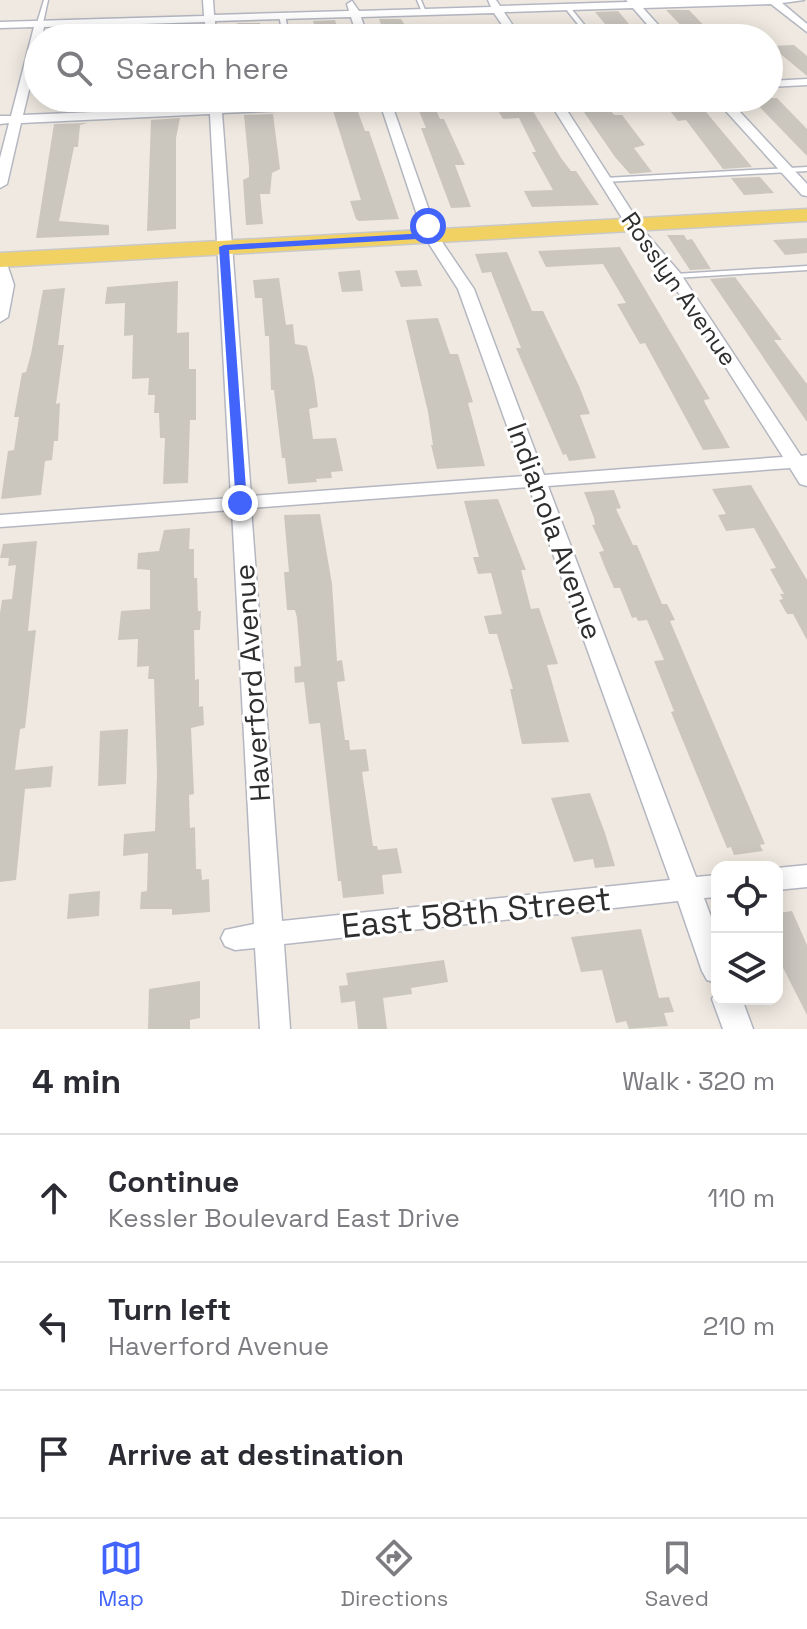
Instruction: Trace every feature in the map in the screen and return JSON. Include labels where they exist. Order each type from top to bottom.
[{"type":"main road","points":[[0,260],[807,215]]},
{"type":"street","points":[[208,0],[210,24]]},
{"type":"street","points":[[350,0],[359,24]]},
{"type":"street","points":[[773,0],[807,29]]},
{"type":"street","points":[[0,25],[424,11],[495,5],[567,7],[799,0]]},
{"type":"street","points":[[633,3],[652,24]]},
{"type":"street","points":[[495,5],[507,24]]},
{"type":"street","points":[[783,83],[807,82]]},
{"type":"street","points":[[0,184],[24,87]]},
{"type":"street","points":[[0,120],[109,112]]},
{"type":"street","name":"Haverford Avenue","points":[[216,112],[275,1029]]},
{"type":"street","name":"Indianola Avenue","points":[[388,112],[431,236],[465,285],[711,955]]},
{"type":"street","name":"Rosslyn Avenue","points":[[562,112],[633,225],[675,276],[801,462],[807,480]]},
{"type":"street","points":[[733,112],[807,192]]},
{"type":"street","points":[[0,267],[6,285],[0,317]]},
{"type":"street","points":[[0,521],[801,462]]},
{"type":"street","points":[[783,878],[807,876]]},
{"type":"street","name":"East 58th Street","points":[[235,938],[711,887]]},
{"type":"street","points":[[729,1005],[738,1029]]},
{"type":"lane","points":[[40,23],[46,0]]},
{"type":"lane","points":[[419,0],[424,11]]},
{"type":"lane","points":[[567,7],[581,24]]},
{"type":"lane","points":[[282,16],[284,24]]},
{"type":"lane","points":[[604,180],[807,169]]},
{"type":"lane","points":[[675,276],[807,268]]},
{"type":"building","points":[[666,10],[689,10],[702,24],[680,24]]},
{"type":"building","points":[[618,11],[629,24],[605,24],[595,12]]},
{"type":"building","points":[[379,19],[401,19],[404,24],[381,24]]},
{"type":"building","points":[[335,20],[336,24],[314,24],[313,21]]},
{"type":"building","points":[[783,45],[794,45],[807,56],[807,76],[783,56]]},
{"type":"building","points":[[783,104],[807,129],[807,156],[765,112],[783,112]]},
{"type":"building","points":[[333,112],[358,112],[365,131],[369,131],[399,219],[359,221],[350,201],[361,200]]},
{"type":"building","points":[[419,112],[437,112],[440,119],[444,119],[465,165],[455,165],[471,207],[451,208],[421,128],[426,128]]},
{"type":"building","points":[[499,112],[534,112],[561,158],[571,171],[576,171],[599,205],[532,207],[524,191],[553,190],[532,152],[536,152],[519,118],[503,119]]},
{"type":"building","points":[[584,112],[622,115],[645,145],[634,148],[652,172],[630,174]]},
{"type":"building","points":[[671,112],[706,112],[752,167],[723,169],[686,120],[678,121]]},
{"type":"building","points":[[273,114],[280,169],[272,173],[270,194],[260,194],[263,224],[246,225],[243,180],[249,177],[249,167],[244,115]]},
{"type":"building","points":[[180,118],[176,138],[176,229],[147,231],[151,120]]},
{"type":"building","points":[[88,123],[80,125],[78,147],[74,147],[59,221],[109,225],[109,235],[36,238],[54,124]]},
{"type":"building","points":[[760,177],[774,193],[744,195],[731,178]]},
{"type":"building","points":[[667,235],[684,235],[687,240],[692,239],[711,269],[690,270]]},
{"type":"building","points":[[807,238],[807,253],[785,255],[773,240]]},
{"type":"building","points":[[620,247],[710,399],[704,400],[705,403],[730,448],[703,450],[645,343],[640,344],[617,304],[626,303],[603,264],[546,267],[538,251]]},
{"type":"building","points":[[507,252],[532,311],[543,311],[579,386],[590,414],[580,415],[596,458],[569,461],[566,454],[563,455],[516,348],[521,348],[491,272],[482,273],[475,254]]},
{"type":"building","points":[[360,270],[363,291],[342,292],[338,272]]},
{"type":"building","points":[[417,270],[422,286],[401,287],[395,271]]},
{"type":"building","points":[[735,277],[782,340],[774,340],[807,384],[807,422],[710,279]]},
{"type":"building","points":[[279,278],[286,325],[293,324],[295,344],[307,346],[314,378],[318,407],[309,409],[313,439],[336,438],[343,471],[331,472],[332,478],[316,479],[317,482],[288,484],[285,458],[282,458],[274,390],[271,390],[269,336],[265,336],[262,298],[255,298],[253,280]]},
{"type":"building","points":[[178,281],[177,333],[189,332],[189,369],[196,369],[196,420],[190,420],[188,483],[163,484],[165,438],[160,438],[159,413],[154,413],[155,395],[148,395],[149,378],[132,379],[133,335],[124,336],[125,303],[105,304],[107,287]]},
{"type":"building","points":[[65,288],[58,345],[64,345],[56,404],[60,403],[58,441],[54,441],[52,460],[45,461],[41,495],[1,499],[8,451],[14,450],[19,417],[14,417],[22,373],[26,372],[31,354],[43,290]]},
{"type":"building","points":[[438,318],[450,354],[458,354],[473,402],[468,403],[485,466],[437,469],[428,412],[406,320]]},
{"type":"building","points":[[751,485],[807,580],[807,640],[793,614],[787,614],[779,600],[783,599],[780,594],[784,594],[770,569],[776,568],[754,528],[726,531],[718,515],[726,514],[712,489]]},
{"type":"building","points":[[614,490],[621,508],[616,509],[633,545],[637,545],[662,604],[667,604],[675,620],[670,621],[765,844],[760,845],[763,851],[734,855],[731,847],[727,848],[671,712],[674,711],[654,661],[664,660],[647,620],[632,618],[620,588],[614,588],[604,565],[599,552],[604,551],[592,525],[595,525],[594,518],[584,492]]},
{"type":"building","points":[[498,499],[526,570],[521,570],[531,609],[539,608],[558,664],[547,665],[569,742],[522,744],[510,689],[513,689],[497,634],[489,634],[484,616],[502,614],[491,573],[478,574],[473,557],[479,557],[464,501]]},
{"type":"building","points":[[320,514],[332,584],[337,661],[342,660],[345,681],[337,682],[345,740],[349,740],[350,750],[366,749],[369,771],[362,772],[373,846],[377,846],[378,850],[397,848],[402,873],[382,875],[384,894],[343,898],[341,881],[338,881],[320,723],[309,724],[304,682],[295,683],[294,667],[301,666],[295,610],[287,610],[284,572],[289,572],[284,515]]},
{"type":"building","points":[[190,528],[189,549],[194,549],[194,578],[197,578],[198,611],[201,611],[200,630],[194,630],[195,680],[199,679],[199,707],[203,706],[204,725],[191,728],[194,794],[189,795],[190,828],[195,827],[196,869],[201,869],[202,880],[209,879],[210,912],[172,915],[172,909],[140,909],[141,892],[147,891],[148,853],[123,856],[124,834],[155,831],[157,774],[154,679],[148,679],[149,666],[137,667],[138,639],[118,640],[121,611],[150,609],[150,570],[137,569],[138,553],[159,551],[164,530]]},
{"type":"building","points":[[37,541],[28,631],[36,630],[25,728],[20,729],[15,770],[53,766],[51,787],[25,789],[16,880],[0,882],[0,613],[2,600],[12,599],[16,565],[8,566],[9,558],[0,558],[3,544]]},
{"type":"building","points":[[128,729],[126,784],[98,786],[100,731]]},
{"type":"building","points":[[590,793],[615,866],[595,868],[593,859],[574,862],[551,798]]},
{"type":"building","points":[[100,891],[99,916],[67,919],[69,894]]},
{"type":"building","points":[[792,911],[807,945],[807,1015],[783,968],[783,912]]},
{"type":"building","points":[[641,929],[659,998],[669,997],[674,1012],[664,1013],[668,1026],[629,1029],[626,1021],[616,1023],[602,970],[581,972],[571,937]]},
{"type":"building","points":[[444,960],[448,982],[411,988],[412,994],[383,998],[387,1029],[358,1029],[355,1001],[341,1003],[339,986],[348,985],[346,973]]},
{"type":"building","points":[[200,981],[200,1018],[190,1020],[190,1029],[148,1029],[149,989]]},
{"type":"route","points":[[240,503],[224,247],[431,236],[428,226]]}]
